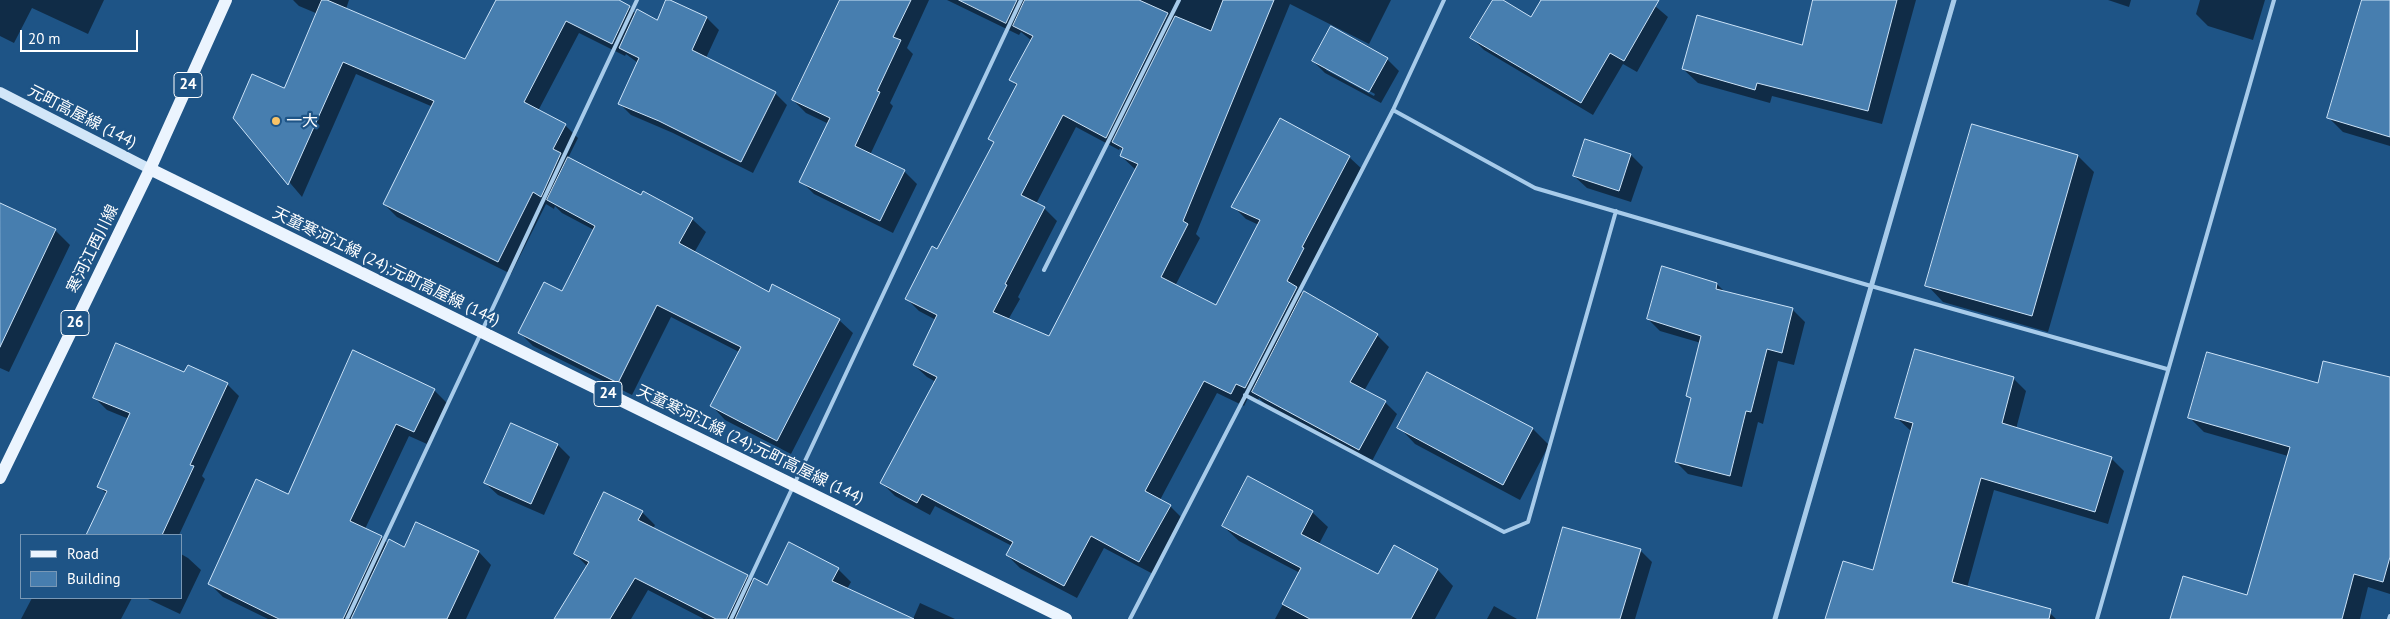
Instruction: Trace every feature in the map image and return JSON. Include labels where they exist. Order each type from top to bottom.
[{"type":"main road","name":"24","points":[[150,169],[226,0]]},
{"type":"main road","name":"元町高屋線 (144)","points":[[0,92],[150,169]]},
{"type":"main road","name":"天童寒河江線 (24);元町高屋線 (144)","points":[[150,169],[1066,619]]},
{"type":"main road","name":"寒河江西川線","points":[[0,478],[150,169]]},
{"type":"street","points":[[1775,619],[1954,0]]},
{"type":"lane","points":[[347,619],[637,0]]},
{"type":"lane","points":[[731,619],[1021,0]]},
{"type":"lane","points":[[1044,270],[1179,0]]},
{"type":"lane","points":[[1130,619],[1393,110],[1444,0]]},
{"type":"lane","points":[[2097,619],[2274,0]]},
{"type":"lane","points":[[1393,110],[1535,188],[1871,286],[2167,369]]},
{"type":"lane","points":[[1245,395],[1504,532],[1528,522],[1616,212]]},
{"type":"building","points":[[322,0],[327,0],[465,59],[496,0],[619,0],[630,6],[612,44],[566,21],[524,102],[566,124],[553,149],[561,153],[541,197],[533,192],[498,262],[383,204],[434,101],[343,62],[288,185],[233,118],[252,74],[284,88]]},
{"type":"building","points":[[666,0],[670,0],[707,17],[692,50],[776,92],[741,162],[659,121],[618,104],[639,58],[619,48],[637,9],[657,20]]},
{"type":"building","points":[[840,0],[911,0],[893,37],[901,40],[877,91],[880,92],[855,146],[905,170],[880,221],[799,182],[830,118],[792,100]]},
{"type":"building","points":[[959,0],[1017,0],[1006,23]]},
{"type":"building","points":[[1025,0],[1139,0],[1168,13],[1106,138],[1063,115],[1021,195],[1045,207],[1005,284],[1007,285],[993,312],[1049,336],[1138,164],[1120,156],[1123,148],[1112,142],[1175,16],[1211,31],[1223,0],[1274,0],[1183,221],[1188,224],[1161,277],[1216,305],[1260,220],[1231,207],[1280,118],[1350,156],[1302,247],[1304,248],[1287,281],[1297,287],[1245,388],[1236,384],[1231,394],[1204,381],[1145,491],[1171,505],[1139,562],[1091,536],[1064,586],[1006,555],[1013,542],[922,494],[917,503],[880,483],[937,377],[913,365],[937,315],[905,299],[932,246],[937,249],[994,142],[988,139],[1017,84],[1009,80],[1033,36],[1013,26]]},
{"type":"building","points":[[1493,0],[1503,0],[1531,17],[1541,0],[1659,0],[1624,61],[1610,53],[1581,103],[1470,38]]},
{"type":"building","points":[[1813,0],[1897,0],[1868,111],[1757,83],[1755,90],[1682,69],[1697,15],[1802,45]]},
{"type":"building","points":[[2362,0],[2390,0],[2390,137],[2327,118]]},
{"type":"building","points":[[1331,26],[1388,58],[1369,92],[1312,61]]},
{"type":"building","points":[[1972,124],[2078,155],[2032,316],[1925,286]]},
{"type":"building","points":[[1585,139],[1631,154],[1619,191],[1573,176]]},
{"type":"building","points":[[568,157],[641,195],[643,191],[693,218],[679,243],[769,292],[772,284],[840,319],[777,441],[710,406],[741,347],[657,305],[618,383],[518,333],[544,282],[562,291],[595,226],[547,200]]},
{"type":"building","points":[[0,203],[56,229],[0,347]]},
{"type":"building","points":[[1662,266],[1717,283],[1716,289],[1793,308],[1782,353],[1767,349],[1751,412],[1746,411],[1730,476],[1675,462],[1691,398],[1686,396],[1701,336],[1647,319]]},
{"type":"building","points":[[1304,291],[1378,334],[1350,382],[1386,401],[1359,450],[1252,392]]},
{"type":"building","points":[[116,343],[184,372],[188,365],[228,383],[190,465],[194,466],[162,534],[86,534],[107,491],[97,487],[130,413],[93,398]]},
{"type":"building","points":[[1915,349],[2014,377],[2002,423],[2112,457],[2095,512],[1981,478],[1952,582],[2051,609],[2049,619],[1825,619],[1843,561],[1873,570],[1913,423],[1895,418]]},
{"type":"building","points":[[353,350],[435,389],[414,432],[396,424],[350,521],[382,536],[343,619],[279,619],[208,584],[256,479],[288,494]]},
{"type":"building","points":[[2207,352],[2318,383],[2323,361],[2390,377],[2390,557],[2383,582],[2354,574],[2342,619],[2170,619],[2183,576],[2247,595],[2290,447],[2188,418]]},
{"type":"building","points":[[1427,372],[1533,428],[1503,485],[1397,428]]},
{"type":"building","points":[[511,423],[558,444],[531,504],[484,483]]},
{"type":"building","points":[[1248,476],[1313,511],[1301,534],[1378,574],[1394,545],[1438,569],[1411,619],[1310,619],[1282,604],[1301,568],[1222,526]]},
{"type":"building","points":[[604,492],[643,511],[638,520],[748,575],[727,619],[716,619],[635,578],[610,619],[554,619],[589,562],[574,554]]},
{"type":"building","points":[[416,522],[479,551],[447,619],[351,619],[389,539],[404,547]]},
{"type":"building","points":[[1563,527],[1641,549],[1620,619],[1537,619]]},
{"type":"building","points":[[789,542],[839,568],[832,581],[914,619],[735,619],[754,578],[767,585]]},
{"type":"place","name":"一大","points":[[276,121]]}]
